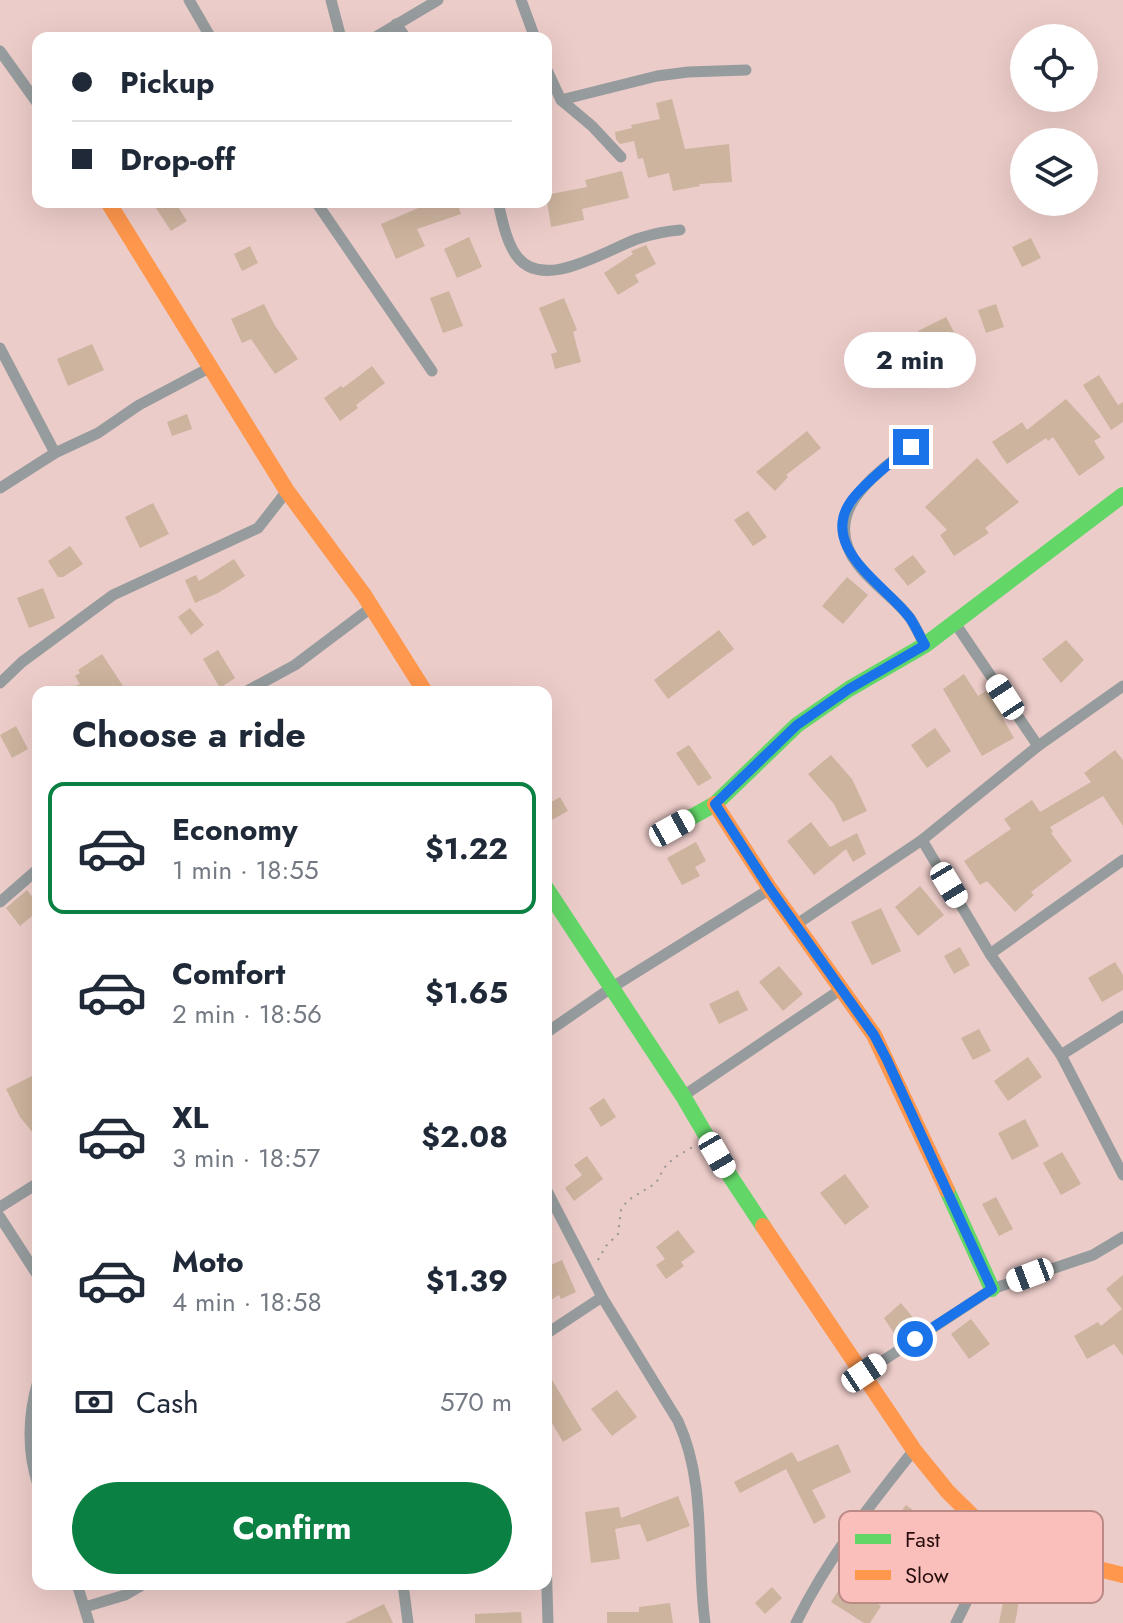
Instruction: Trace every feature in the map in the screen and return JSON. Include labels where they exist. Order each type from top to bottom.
[{"type":"street","points":[[189,0],[208,32]]},
{"type":"street","points":[[331,0],[339,32]]},
{"type":"street","points":[[383,32],[438,0]]},
{"type":"street","points":[[521,0],[533,32]]},
{"type":"street","points":[[396,24],[402,32]]},
{"type":"street","points":[[0,51],[32,96]]},
{"type":"street","points":[[561,100],[657,76],[746,70]]},
{"type":"street","points":[[552,81],[561,100],[592,126],[621,157]]},
{"type":"street","points":[[112,208],[287,491],[372,607],[421,686]]},
{"type":"street","points":[[320,208],[432,371]]},
{"type":"street","points":[[500,208],[517,257],[530,268],[546,271],[564,270],[638,239],[680,230]]},
{"type":"street","points":[[0,348],[55,453]]},
{"type":"street","points":[[0,488],[55,453],[98,433],[139,405],[211,367]]},
{"type":"street","points":[[924,437],[854,497],[843,522],[843,536],[857,565],[909,617],[925,645]]},
{"type":"street","points":[[0,683],[22,662],[113,595],[258,528],[287,491]]},
{"type":"street","points":[[672,828],[715,804],[797,725],[849,689],[925,645],[1123,495]]},
{"type":"street","points":[[256,686],[295,665],[372,607]]},
{"type":"street","points":[[955,623],[1038,746]]},
{"type":"street","points":[[797,924],[922,840],[1038,746],[1123,686]]},
{"type":"street","points":[[715,804],[770,889],[874,1035],[992,1289]]},
{"type":"street","points":[[922,840],[990,954],[1061,1055],[1123,1175]]},
{"type":"street","points":[[990,954],[1123,860]]},
{"type":"street","points":[[0,902],[32,874]]},
{"type":"street","points":[[552,1029],[611,988],[770,889]]},
{"type":"street","points":[[552,897],[683,1096],[744,1197],[914,1450],[967,1511]]},
{"type":"street","points":[[683,1096],[840,990]]},
{"type":"street","points":[[1061,1055],[1123,1016]]},
{"type":"street","points":[[0,1207],[32,1187]]},
{"type":"street","points":[[552,1201],[602,1297],[686,1439],[698,1511],[705,1623]]},
{"type":"street","points":[[0,1217],[32,1267]]},
{"type":"street","points":[[864,1373],[992,1289],[1093,1255],[1123,1237]]},
{"type":"street","points":[[552,1330],[602,1297]]},
{"type":"street","points":[[32,1401],[29,1434],[32,1451]]},
{"type":"street","points":[[865,1511],[914,1450]]},
{"type":"street","points":[[796,1623],[839,1546]]},
{"type":"street","points":[[1103,1570],[1123,1575]]},
{"type":"street","points":[[79,1590],[89,1623]]},
{"type":"street","points":[[85,1607],[134,1590]]},
{"type":"street","points":[[404,1590],[408,1623]]},
{"type":"street","points":[[547,1590],[548,1623]]},
{"type":"street","points":[[956,1623],[966,1603]]},
{"type":"path","points":[[590,1275],[606,1246],[618,1234],[621,1210],[627,1201],[656,1183],[674,1158],[707,1137]]},
{"type":"building","points":[[672,99],[685,149],[729,144],[732,182],[699,184],[673,191],[669,173],[648,178],[643,158],[638,159],[634,141],[620,144],[616,139],[615,132],[660,119],[656,103]]},
{"type":"building","points":[[622,171],[629,198],[582,209],[584,220],[551,227],[548,208],[552,208],[552,194],[587,187],[585,180]]},
{"type":"building","points":[[156,208],[179,208],[187,221],[171,231]]},
{"type":"building","points":[[418,208],[459,208],[461,214],[417,229],[425,246],[396,259],[381,224]]},
{"type":"building","points":[[469,237],[482,267],[457,278],[444,249]]},
{"type":"building","points":[[1031,238],[1041,258],[1022,267],[1012,247]]},
{"type":"building","points":[[646,245],[656,264],[635,275],[639,282],[618,295],[604,273],[633,254],[631,251]]},
{"type":"building","points":[[250,246],[258,263],[242,271],[234,254]]},
{"type":"building","points":[[449,291],[463,326],[443,333],[430,298]]},
{"type":"building","points":[[564,298],[577,330],[573,332],[581,362],[555,369],[551,354],[557,352],[539,308]]},
{"type":"building","points":[[264,304],[298,359],[275,374],[251,339],[242,343],[231,319]]},
{"type":"building","points":[[996,304],[1004,327],[986,333],[978,310]]},
{"type":"building","points":[[946,317],[962,347],[935,362],[918,331]]},
{"type":"building","points":[[92,344],[104,370],[68,386],[57,359]]},
{"type":"building","points":[[372,366],[385,383],[340,421],[324,398]]},
{"type":"building","points":[[1099,375],[1118,405],[1123,402],[1123,422],[1111,430],[1083,385]]},
{"type":"building","points":[[1066,399],[1101,437],[1094,441],[1105,458],[1079,476],[1053,437],[1048,441],[1046,438],[1007,464],[992,442],[1022,422],[1027,430]]},
{"type":"building","points":[[187,414],[192,429],[172,436],[167,422]]},
{"type":"building","points":[[807,431],[821,448],[786,475],[788,477],[775,491],[756,472]]},
{"type":"building","points":[[977,458],[1019,502],[985,528],[989,533],[954,556],[940,535],[947,530],[925,507]]},
{"type":"building","points":[[153,503],[169,534],[140,548],[125,517]]},
{"type":"building","points":[[748,511],[767,537],[753,546],[734,520]]},
{"type":"building","points":[[70,546],[83,564],[58,577],[48,561]]},
{"type":"building","points":[[913,555],[926,572],[908,586],[894,569]]},
{"type":"building","points":[[234,559],[245,576],[195,603],[185,580],[196,575],[199,581]]},
{"type":"building","points":[[847,577],[868,595],[843,624],[822,606]]},
{"type":"building","points":[[43,588],[55,618],[29,628],[17,598]]},
{"type":"building","points":[[190,608],[204,625],[191,635],[178,617]]},
{"type":"building","points":[[719,630],[734,649],[668,699],[654,680]]},
{"type":"building","points":[[1066,640],[1084,660],[1061,683],[1042,659]]},
{"type":"building","points":[[218,650],[235,678],[219,686],[203,659]]},
{"type":"building","points":[[102,654],[123,686],[75,686],[80,684],[75,676],[80,673],[78,670]]},
{"type":"building","points":[[964,674],[978,696],[989,689],[1005,715],[1002,717],[1014,738],[982,756],[943,689]]},
{"type":"building","points":[[16,726],[28,749],[12,758],[0,735]]},
{"type":"building","points":[[935,728],[951,751],[927,768],[911,745]]},
{"type":"building","points":[[689,745],[712,778],[698,786],[676,753]]},
{"type":"building","points":[[1115,750],[1123,760],[1123,826],[1103,796],[1050,827],[1051,833],[1072,861],[1031,892],[1034,895],[1015,912],[987,881],[980,885],[964,861],[1011,829],[1004,819],[1032,800],[1040,812],[1091,782],[1084,773]]},
{"type":"building","points":[[831,755],[852,779],[867,811],[843,822],[834,804],[808,774]]},
{"type":"building","points":[[560,797],[568,811],[552,820],[552,802]]},
{"type":"building","points":[[811,822],[830,847],[857,833],[866,854],[853,862],[846,849],[814,875],[787,841]]},
{"type":"building","points":[[696,842],[706,861],[695,867],[700,876],[682,885],[667,858]]},
{"type":"building","points":[[920,886],[944,915],[918,936],[895,907]]},
{"type":"building","points":[[27,890],[32,896],[32,916],[20,926],[6,908]]},
{"type":"building","points":[[881,908],[901,951],[872,965],[851,922]]},
{"type":"building","points":[[960,947],[970,965],[954,974],[944,956]]},
{"type":"building","points":[[1115,962],[1123,975],[1123,990],[1102,1002],[1088,978]]},
{"type":"building","points":[[779,966],[803,994],[783,1011],[759,982]]},
{"type":"building","points":[[738,990],[748,1010],[719,1024],[709,1004]]},
{"type":"building","points":[[979,1029],[991,1051],[973,1060],[961,1038]]},
{"type":"building","points":[[1028,1057],[1042,1077],[1008,1101],[994,1081]]},
{"type":"building","points":[[32,1076],[32,1132],[20,1117],[6,1089]]},
{"type":"building","points":[[604,1098],[616,1117],[601,1127],[589,1108]]},
{"type":"building","points":[[1025,1119],[1039,1146],[1012,1160],[998,1133]]},
{"type":"building","points":[[1062,1152],[1081,1184],[1061,1195],[1043,1163]]},
{"type":"building","points":[[587,1156],[603,1179],[574,1201],[565,1188],[582,1175],[574,1165]]},
{"type":"building","points":[[845,1174],[869,1207],[845,1225],[820,1193]]},
{"type":"building","points":[[996,1197],[1013,1229],[999,1236],[982,1204]]},
{"type":"building","points":[[678,1230],[695,1252],[681,1262],[684,1266],[666,1279],[656,1265],[665,1259],[656,1247]]},
{"type":"building","points":[[562,1260],[576,1292],[552,1299],[552,1264]]},
{"type":"building","points":[[1123,1275],[1123,1356],[1114,1344],[1087,1359],[1074,1336],[1098,1322],[1101,1326],[1122,1309],[1106,1289]]},
{"type":"building","points":[[901,1303],[919,1325],[897,1338],[884,1318]]},
{"type":"building","points":[[971,1319],[990,1344],[969,1359],[951,1334]]},
{"type":"building","points":[[552,1380],[582,1430],[563,1442],[552,1423]]},
{"type":"building","points":[[617,1390],[637,1417],[612,1436],[591,1409]]},
{"type":"building","points":[[838,1444],[851,1472],[812,1490],[826,1517],[814,1524],[786,1469],[740,1493],[734,1482],[792,1452],[798,1462]]},
{"type":"building","points":[[678,1496],[690,1526],[647,1542],[640,1524],[615,1529],[620,1559],[591,1563],[585,1512],[619,1507],[621,1518]]},
{"type":"building","points":[[772,1587],[782,1598],[765,1614],[755,1603]]},
{"type":"building","points":[[839,1590],[839,1603],[876,1603],[881,1606],[870,1623],[864,1623],[831,1602]]},
{"type":"building","points":[[670,1603],[673,1623],[607,1623],[607,1612],[639,1612],[639,1607]]},
{"type":"building","points":[[1003,1603],[1019,1603],[1015,1623],[999,1623]]},
{"type":"building","points":[[384,1604],[393,1623],[345,1623]]},
{"type":"building","points":[[521,1612],[522,1623],[475,1623],[475,1614]]},
{"type":"traffic: fast","points":[[672,828],[715,804],[797,725],[849,689],[925,645],[1123,495]]},
{"type":"traffic: fast","points":[[552,897],[683,1096],[763,1226]]},
{"type":"traffic: fast","points":[[947,1190],[992,1289]]},
{"type":"traffic: slow","points":[[112,208],[287,491],[364,595],[421,686]]},
{"type":"traffic: slow","points":[[715,804],[770,889],[874,1035],[947,1190]]},
{"type":"traffic: slow","points":[[763,1226],[914,1450],[967,1511]]},
{"type":"traffic: slow","points":[[1103,1570],[1123,1575]]},
{"type":"route","points":[[911,447],[854,497],[843,522],[843,536],[857,565],[909,617],[925,645],[849,689],[797,725],[715,804],[770,889],[874,1035],[992,1289],[915,1339]]}]
